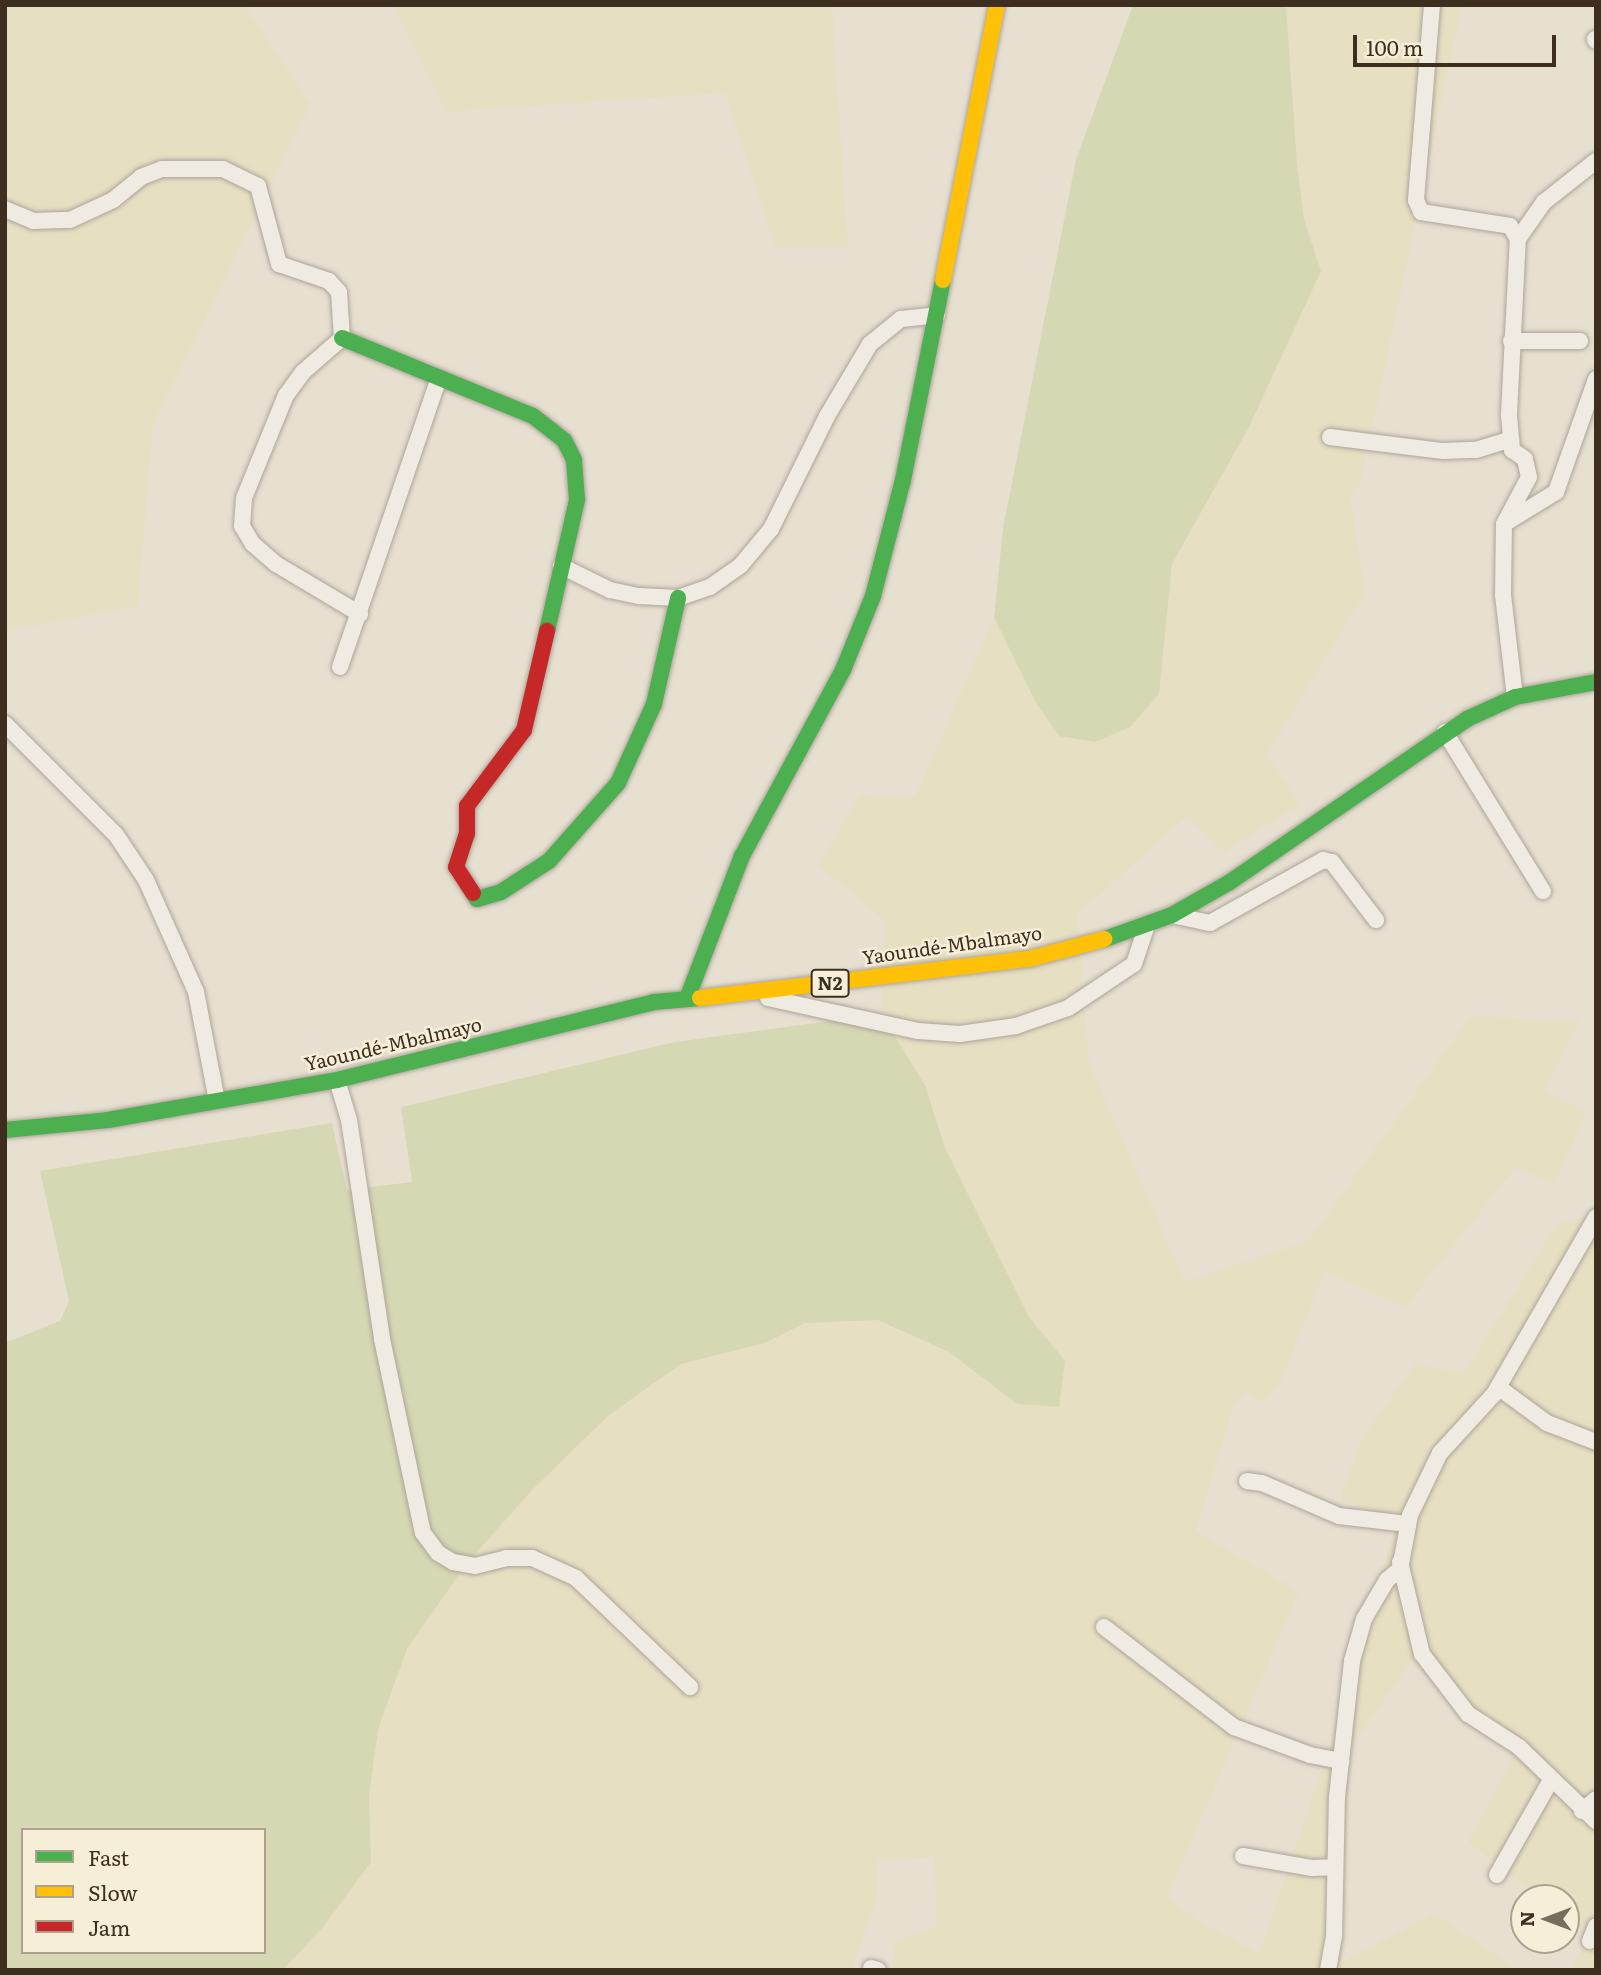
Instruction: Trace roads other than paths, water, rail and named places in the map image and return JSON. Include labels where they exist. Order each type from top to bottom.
[{"type":"main road","points":[[687,999],[742,856],[843,670],[873,596],[891,535],[997,5]]},
{"type":"main road","points":[[342,338],[533,416],[570,449],[577,493],[524,730],[467,806],[467,834],[456,867],[477,899],[502,892],[550,861],[618,783],[654,705],[678,598]]},
{"type":"main road","name":"Yaoundé-Mbalmayo","points":[[5,1130],[108,1120],[337,1080],[621,1008],[755,994],[1033,958],[1147,925],[1172,915],[1230,882],[1446,732],[1515,698],[1596,682]]},
{"type":"street","points":[[1432,5],[1416,200],[1421,212],[1510,226],[1518,239]]},
{"type":"street","points":[[1515,698],[1503,595],[1504,524],[1529,477],[1525,459],[1512,450],[1511,439],[1511,341],[1518,239],[1544,202],[1596,161]]},
{"type":"street","points":[[5,209],[33,221],[53,223],[96,209],[149,172],[223,169],[258,186],[263,195],[279,264],[323,278],[339,292],[342,338],[303,372],[286,394],[240,514],[253,544],[276,564],[360,614]]},
{"type":"street","points":[[561,566],[625,594],[678,598],[710,587],[758,548],[782,510],[848,378],[870,344],[901,320],[937,314]]},
{"type":"street","points":[[1511,341],[1580,341]]},
{"type":"street","points":[[340,667],[439,378]]},
{"type":"street","points":[[1504,524],[1556,492],[1596,379]]},
{"type":"street","points":[[1330,437],[1443,452],[1476,450],[1511,439]]},
{"type":"street","points":[[5,724],[116,835],[146,880],[196,992],[217,1101]]},
{"type":"street","points":[[1446,732],[1543,891]]},
{"type":"street","points":[[1172,915],[1210,923],[1323,860],[1332,862],[1376,920]]},
{"type":"street","points":[[755,994],[781,1003],[918,1031],[960,1034],[1016,1026],[1068,1008],[1134,964],[1147,925]]},
{"type":"street","points":[[337,1080],[349,1120],[382,1339],[423,1533],[438,1553],[453,1562],[475,1566],[506,1558],[532,1558],[576,1578],[690,1687]]},
{"type":"street","points":[[1328,1970],[1334,1937],[1334,1867],[1341,1761],[1352,1661],[1364,1619],[1400,1562],[1408,1524],[1440,1454],[1498,1387],[1596,1217]]},
{"type":"street","points":[[1498,1387],[1547,1423],[1596,1443]]},
{"type":"street","points":[[1247,1481],[1262,1483],[1339,1516],[1408,1524]]},
{"type":"street","points":[[1400,1562],[1422,1654],[1468,1714],[1519,1747],[1582,1811],[1596,1821]]},
{"type":"street","points":[[1104,1627],[1234,1727],[1310,1755],[1341,1761]]},
{"type":"street","points":[[1497,1874],[1551,1780]]},
{"type":"street","points":[[1582,1811],[1596,1799]]},
{"type":"street","points":[[1243,1856],[1311,1868],[1334,1867]]},
{"type":"street","points":[[1590,1941],[1596,1926]]}]
